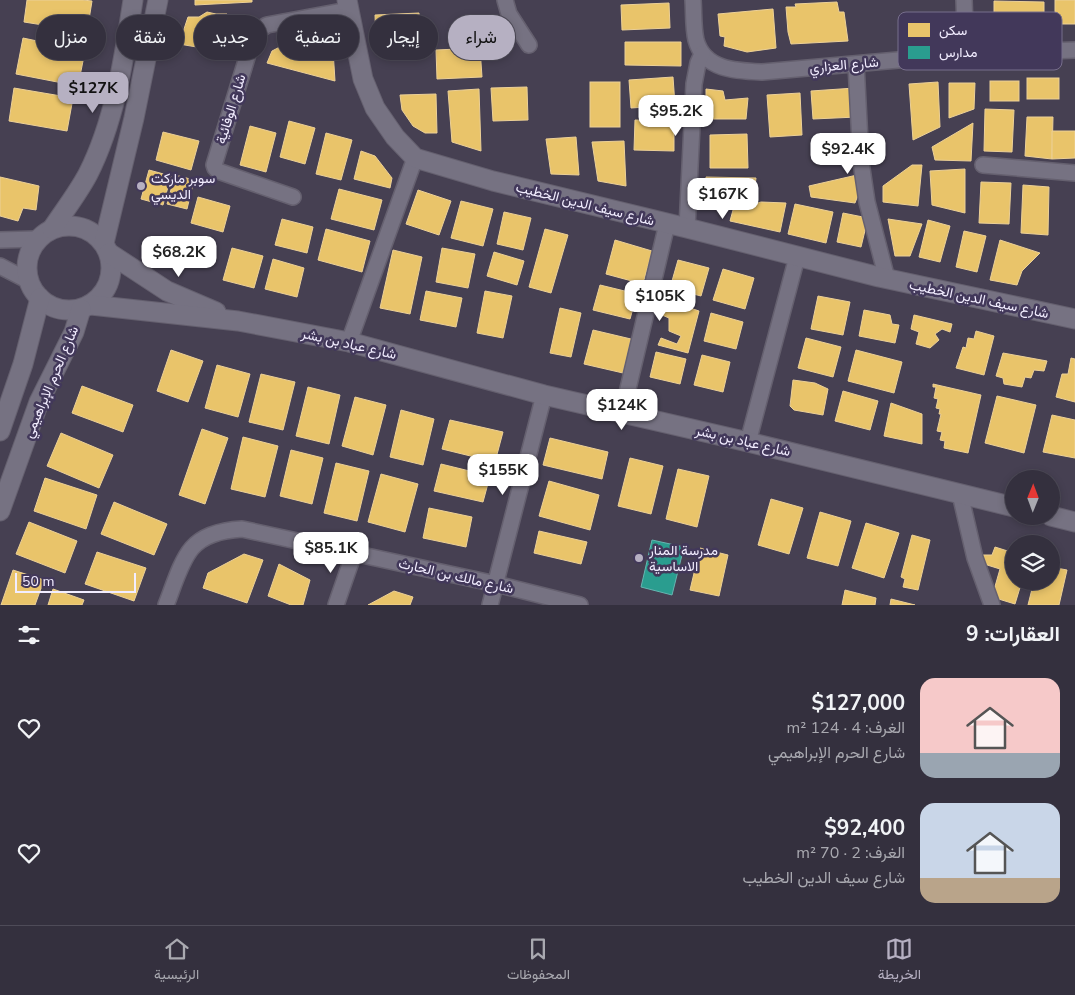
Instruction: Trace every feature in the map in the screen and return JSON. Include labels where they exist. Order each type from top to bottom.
[{"type":"street","points":[[0,240],[45,234],[66,226],[81,227],[94,233],[107,248],[112,264],[107,288],[100,297],[86,307],[69,310],[58,309],[48,305],[33,290],[27,271],[28,261],[45,234],[88,174],[106,131],[117,88],[133,0]]},
{"type":"street","points":[[107,248],[158,0]]},
{"type":"street","points":[[505,0],[508,14],[529,45]]},
{"type":"street","points":[[687,228],[694,84],[698,63],[702,54],[696,40],[693,0]]},
{"type":"street","points":[[347,5],[363,79],[375,108],[395,137],[414,158],[349,342]]},
{"type":"street","name":"شارع الوفائية","points":[[293,198],[218,171],[214,165],[253,38],[259,30],[267,25],[347,5]]},
{"type":"street","name":"شارع العزاري","points":[[1062,50],[1075,50]]},
{"type":"street","name":"شارع العزاري","points":[[702,54],[716,65],[738,71],[762,72],[898,60]]},
{"type":"street","points":[[856,64],[861,162],[867,202],[887,279]]},
{"type":"street","name":"شارع سيف الدين الخطيب","points":[[414,158],[492,181],[887,279],[1075,319]]},
{"type":"street","points":[[983,165],[1075,174]]},
{"type":"street","points":[[622,414],[668,224]]},
{"type":"street","name":"شارع عباد بن بشر","points":[[107,248],[167,291],[238,321]]},
{"type":"street","points":[[748,442],[797,257]]},
{"type":"street","points":[[0,266],[29,281]]},
{"type":"street","name":"شارع الحرم الإبراهيمي","points":[[0,431],[23,364],[40,298]]},
{"type":"street","name":"شارع عباد بن بشر","points":[[86,307],[238,321],[349,342],[544,395],[748,442],[1005,505]]},
{"type":"street","name":"شارع الحرم الإبراهيمي","points":[[0,511],[39,402],[86,307]]},
{"type":"street","points":[[490,605],[544,395]]},
{"type":"street","points":[[960,494],[975,558],[992,605]]},
{"type":"street","points":[[1060,518],[1075,522]]},
{"type":"street","name":"شارع مالك بن الحارث","points":[[166,605],[182,565],[192,547],[208,537],[227,530],[242,529],[496,584],[580,605]]},
{"type":"street","points":[[336,605],[354,553]]},
{"type":"building: سكن","points":[[27,0],[92,1],[90,15],[36,15],[36,24],[24,22]]},
{"type":"building: سكن","points":[[195,0],[252,0],[252,2],[195,5]]},
{"type":"building: سكن","points":[[1055,0],[1075,0],[1075,24],[1062,24],[1062,12],[1055,12]]},
{"type":"building: سكن","points":[[994,1],[1044,2],[1044,12],[994,12]]},
{"type":"building: سكن","points":[[837,2],[839,12],[844,12],[848,41],[791,44],[786,7],[796,7],[795,4]]},
{"type":"building: سكن","points":[[669,3],[670,28],[622,30],[621,5]]},
{"type":"building: سكن","points":[[773,9],[776,48],[747,52],[724,46],[725,37],[720,36],[718,14]]},
{"type":"building: سكن","points":[[207,12],[227,14],[227,15],[202,15]]},
{"type":"building: سكن","points":[[419,13],[419,15],[375,15]]},
{"type":"building: سكن","points":[[188,17],[194,17],[194,47],[184,45],[184,29]]},
{"type":"building: سكن","points":[[23,38],[36,41],[36,60],[83,60],[78,86],[16,74]]},
{"type":"building: سكن","points":[[625,42],[681,42],[681,66],[625,65]]},
{"type":"building: سكن","points":[[277,48],[277,60],[334,60],[335,81],[267,63],[272,51]]},
{"type":"building: سكن","points":[[448,49],[448,60],[481,60],[482,77],[437,79],[438,50]]},
{"type":"building: سكن","points":[[673,77],[675,105],[631,108],[629,80]]},
{"type":"building: سكن","points":[[1027,78],[1059,78],[1059,99],[1027,99]]},
{"type":"building: سكن","points":[[990,81],[1019,81],[1019,101],[990,101]]},
{"type":"building: سكن","points":[[590,82],[620,82],[620,127],[590,127]]},
{"type":"building: سكن","points":[[938,82],[940,127],[913,140],[909,84]]},
{"type":"building: سكن","points":[[949,83],[975,83],[974,109],[949,118]]},
{"type":"building: سكن","points":[[527,87],[528,120],[493,121],[491,88]]},
{"type":"building: سكن","points":[[14,88],[73,98],[67,131],[9,121]]},
{"type":"building: سكن","points":[[855,88],[857,117],[813,119],[811,91]]},
{"type":"building: سكن","points":[[479,89],[481,151],[452,142],[448,91]]},
{"type":"building: سكن","points":[[706,89],[723,91],[725,100],[748,98],[746,119],[706,119]]},
{"type":"building: سكن","points":[[800,93],[802,135],[770,137],[767,95]]},
{"type":"building: سكن","points":[[436,94],[437,133],[425,133],[413,126],[402,110],[400,95]]},
{"type":"building: سكن","points":[[985,109],[1014,110],[1012,152],[984,151]]},
{"type":"building: سكن","points":[[1027,117],[1053,117],[1052,159],[1025,156]]},
{"type":"building: سكن","points":[[635,120],[674,121],[674,151],[634,150]]},
{"type":"building: سكن","points":[[289,121],[315,128],[305,164],[280,157]]},
{"type":"building: سكن","points":[[973,123],[971,161],[935,160],[932,147]]},
{"type":"building: سكن","points":[[250,126],[276,133],[266,172],[240,165]]},
{"type":"building: سكن","points":[[1052,131],[1075,131],[1075,158],[1052,159]]},
{"type":"building: سكن","points":[[163,132],[199,141],[191,170],[156,160]]},
{"type":"building: سكن","points":[[326,133],[352,140],[341,180],[316,174]]},
{"type":"building: سكن","points":[[747,134],[748,168],[710,168],[710,135]]},
{"type":"building: سكن","points":[[576,137],[579,175],[551,174],[546,139]]},
{"type":"building: سكن","points":[[624,141],[626,186],[598,181],[592,142]]},
{"type":"building: سكن","points":[[361,151],[375,156],[392,178],[390,188],[354,179]]},
{"type":"building: سكن","points":[[912,165],[922,165],[918,206],[883,202],[883,186]]},
{"type":"building: سكن","points":[[965,169],[965,213],[932,205],[930,171]]},
{"type":"building: سكن","points":[[149,170],[171,176],[163,205],[141,199]]},
{"type":"building: سكن","points":[[175,175],[194,180],[187,209],[167,204]]},
{"type":"building: سكن","points":[[857,175],[861,187],[855,203],[811,197],[809,186]]},
{"type":"building: سكن","points":[[0,177],[39,186],[36,210],[23,208],[18,221],[0,216]]},
{"type":"building: سكن","points":[[706,177],[756,178],[754,194],[730,194],[714,200],[706,200]]},
{"type":"building: سكن","points":[[981,182],[1011,183],[1009,224],[979,223]]},
{"type":"building: سكن","points":[[1023,185],[1049,187],[1048,235],[1021,233]]},
{"type":"building: سكن","points":[[339,189],[382,200],[374,230],[331,219]]},
{"type":"building: سكن","points":[[418,190],[451,201],[439,235],[406,224]]},
{"type":"building: سكن","points":[[198,197],[230,206],[223,232],[191,223]]},
{"type":"building: سكن","points":[[461,201],[493,209],[483,246],[451,238]]},
{"type":"building: سكن","points":[[761,202],[786,203],[780,232],[730,221],[733,210]]},
{"type":"building: سكن","points":[[795,204],[833,212],[826,243],[788,234]]},
{"type":"building: سكن","points":[[504,212],[531,218],[523,250],[497,244]]},
{"type":"building: سكن","points":[[843,213],[868,218],[861,247],[837,242]]},
{"type":"building: سكن","points":[[282,219],[313,227],[307,253],[275,245]]},
{"type":"building: سكن","points":[[888,219],[922,224],[910,256],[895,256]]},
{"type":"building: سكن","points":[[928,220],[950,226],[940,262],[919,257]]},
{"type":"building: سكن","points":[[326,229],[370,241],[362,272],[318,260]]},
{"type":"building: سكن","points":[[545,229],[568,235],[551,293],[529,287]]},
{"type":"building: سكن","points":[[964,231],[986,236],[977,272],[956,267]]},
{"type":"building: سكن","points":[[615,240],[652,251],[643,284],[606,274]]},
{"type":"building: سكن","points":[[1000,240],[1040,253],[1022,271],[1017,285],[990,280]]},
{"type":"building: سكن","points":[[232,248],[263,256],[254,288],[223,280]]},
{"type":"building: سكن","points":[[442,248],[475,254],[468,288],[436,282]]},
{"type":"building: سكن","points":[[393,250],[422,257],[410,314],[380,308]]},
{"type":"building: سكن","points":[[494,252],[524,261],[517,285],[487,276]]},
{"type":"building: سكن","points":[[273,259],[304,268],[297,297],[265,289]]},
{"type":"building: سكن","points":[[678,260],[709,268],[701,296],[670,288]]},
{"type":"building: سكن","points":[[723,269],[754,278],[745,309],[713,300]]},
{"type":"building: سكن","points":[[600,285],[637,294],[630,319],[593,310]]},
{"type":"building: سكن","points":[[426,291],[462,298],[456,327],[420,320]]},
{"type":"building: سكن","points":[[485,291],[512,296],[503,338],[477,333]]},
{"type":"building: سكن","points":[[818,296],[850,302],[843,335],[811,329]]},
{"type":"building: سكن","points":[[667,300],[699,311],[688,353],[658,345],[661,338],[677,344],[681,336],[669,331],[669,318],[662,315]]},
{"type":"building: سكن","points":[[560,308],[581,313],[571,357],[550,353]]},
{"type":"building: سكن","points":[[864,310],[890,315],[892,324],[899,325],[895,343],[859,336]]},
{"type":"building: سكن","points":[[711,313],[743,322],[736,349],[704,341]]},
{"type":"building: سكن","points":[[914,315],[952,324],[950,332],[942,329],[935,334],[939,340],[930,348],[916,344],[919,332],[911,329]]},
{"type":"building: سكن","points":[[593,330],[631,339],[623,373],[584,364]]},
{"type":"building: سكن","points":[[976,331],[994,336],[984,375],[956,368],[963,347],[966,348],[968,338],[974,339]]},
{"type":"building: سكن","points":[[806,338],[841,347],[833,377],[798,368]]},
{"type":"building: سكن","points":[[171,350],[203,361],[188,402],[157,391]]},
{"type":"building: سكن","points":[[856,350],[902,362],[894,393],[848,381]]},
{"type":"building: سكن","points":[[656,352],[686,359],[680,384],[650,377]]},
{"type":"building: سكن","points":[[1003,353],[1047,361],[1044,371],[1034,370],[1031,378],[1025,377],[1022,387],[1004,384],[1003,378],[996,376]]},
{"type":"building: سكن","points":[[702,355],[730,362],[723,392],[694,385]]},
{"type":"building: سكن","points":[[1071,358],[1075,359],[1075,402],[1056,397],[1062,374],[1068,374]]},
{"type":"building: سكن","points":[[217,365],[250,374],[238,417],[205,408]]},
{"type":"building: سكن","points":[[261,374],[295,382],[283,430],[249,422]]},
{"type":"building: سكن","points":[[793,380],[815,383],[828,389],[823,415],[794,410],[790,406]]},
{"type":"building: سكن","points":[[933,384],[981,395],[968,453],[944,448],[945,441],[940,440],[942,432],[937,431],[941,414],[939,414],[940,409],[936,408],[938,399],[934,398],[936,387],[933,387]]},
{"type":"building: سكن","points":[[82,386],[133,405],[123,432],[72,413]]},
{"type":"building: سكن","points":[[308,387],[340,395],[329,444],[296,436]]},
{"type":"building: سكن","points":[[843,391],[878,401],[870,430],[835,421]]},
{"type":"building: سكن","points":[[997,396],[1036,405],[1024,453],[985,443]]},
{"type":"building: سكن","points":[[355,397],[386,405],[373,455],[342,446]]},
{"type":"building: سكن","points":[[891,403],[922,414],[922,444],[884,436]]},
{"type":"building: سكن","points":[[401,410],[434,419],[423,465],[390,457]]},
{"type":"building: سكن","points":[[1052,415],[1075,420],[1075,458],[1043,452]]},
{"type":"building: سكن","points":[[450,420],[503,432],[495,462],[442,449]]},
{"type":"building: سكن","points":[[202,429],[228,438],[205,504],[179,495]]},
{"type":"building: سكن","points":[[61,433],[113,455],[99,488],[47,466]]},
{"type":"building: سكن","points":[[243,437],[278,446],[265,497],[231,489]]},
{"type":"building: سكن","points":[[550,438],[608,452],[602,479],[543,465]]},
{"type":"building: سكن","points":[[291,450],[323,458],[312,504],[280,496]]},
{"type":"building: سكن","points":[[630,458],[663,466],[651,514],[618,506]]},
{"type":"building: سكن","points":[[336,463],[369,471],[357,521],[324,513]]},
{"type":"building: سكن","points":[[441,464],[490,476],[483,502],[434,491]]},
{"type":"building: سكن","points":[[678,469],[709,476],[697,527],[666,519]]},
{"type":"building: سكن","points":[[381,474],[418,484],[405,532],[368,522]]},
{"type":"building: سكن","points":[[45,478],[97,495],[86,529],[34,511]]},
{"type":"building: سكن","points":[[549,481],[599,495],[590,530],[539,516]]},
{"type":"building: سكن","points":[[771,499],[803,508],[789,554],[758,545]]},
{"type":"building: سكن","points":[[114,502],[167,524],[154,555],[101,534]]},
{"type":"building: سكن","points":[[429,508],[472,517],[466,547],[423,538]]},
{"type":"building: سكن","points":[[820,512],[851,521],[838,566],[807,558]]},
{"type":"building: سكن","points":[[29,522],[77,541],[65,573],[16,554]]},
{"type":"building: سكن","points":[[866,523],[899,533],[884,578],[852,568]]},
{"type":"building: سكن","points":[[539,531],[587,542],[581,564],[534,553]]},
{"type":"building: سكن","points":[[912,535],[930,540],[918,590],[903,587],[905,579],[901,577]]},
{"type":"building: سكن","points":[[995,547],[1005,550],[1005,590],[1019,590],[1015,604],[992,597],[1000,569],[984,564],[981,555],[992,555]]},
{"type":"building: سكن","points":[[700,548],[728,555],[719,596],[690,590]]},
{"type":"building: سكن","points":[[97,552],[146,568],[134,601],[85,584]]},
{"type":"building: سكن","points":[[244,554],[263,560],[247,603],[203,588],[208,573]]},
{"type":"building: سكن","points":[[279,564],[310,580],[303,605],[291,605],[268,596]]},
{"type":"building: سكن","points":[[1060,569],[1067,570],[1059,605],[1028,605],[1032,590],[1060,590]]},
{"type":"building: سكن","points":[[13,570],[44,580],[35,605],[1,605]]},
{"type":"building: سكن","points":[[53,589],[84,600],[82,605],[48,605]]},
{"type":"building: سكن","points":[[845,590],[876,598],[875,605],[842,605]]},
{"type":"building: سكن","points":[[394,591],[413,597],[410,605],[368,605]]},
{"type":"building: سكن","points":[[891,599],[915,605],[890,605]]},
{"type":"building: مدارس","points":[[652,540],[684,547],[672,595],[641,587]]},
{"type":"place","name":"سوبر ماركت الديسي","points":[[141,186]]},
{"type":"place","name":"مدرسة المنار الاساسية","points":[[639,558]]}]
